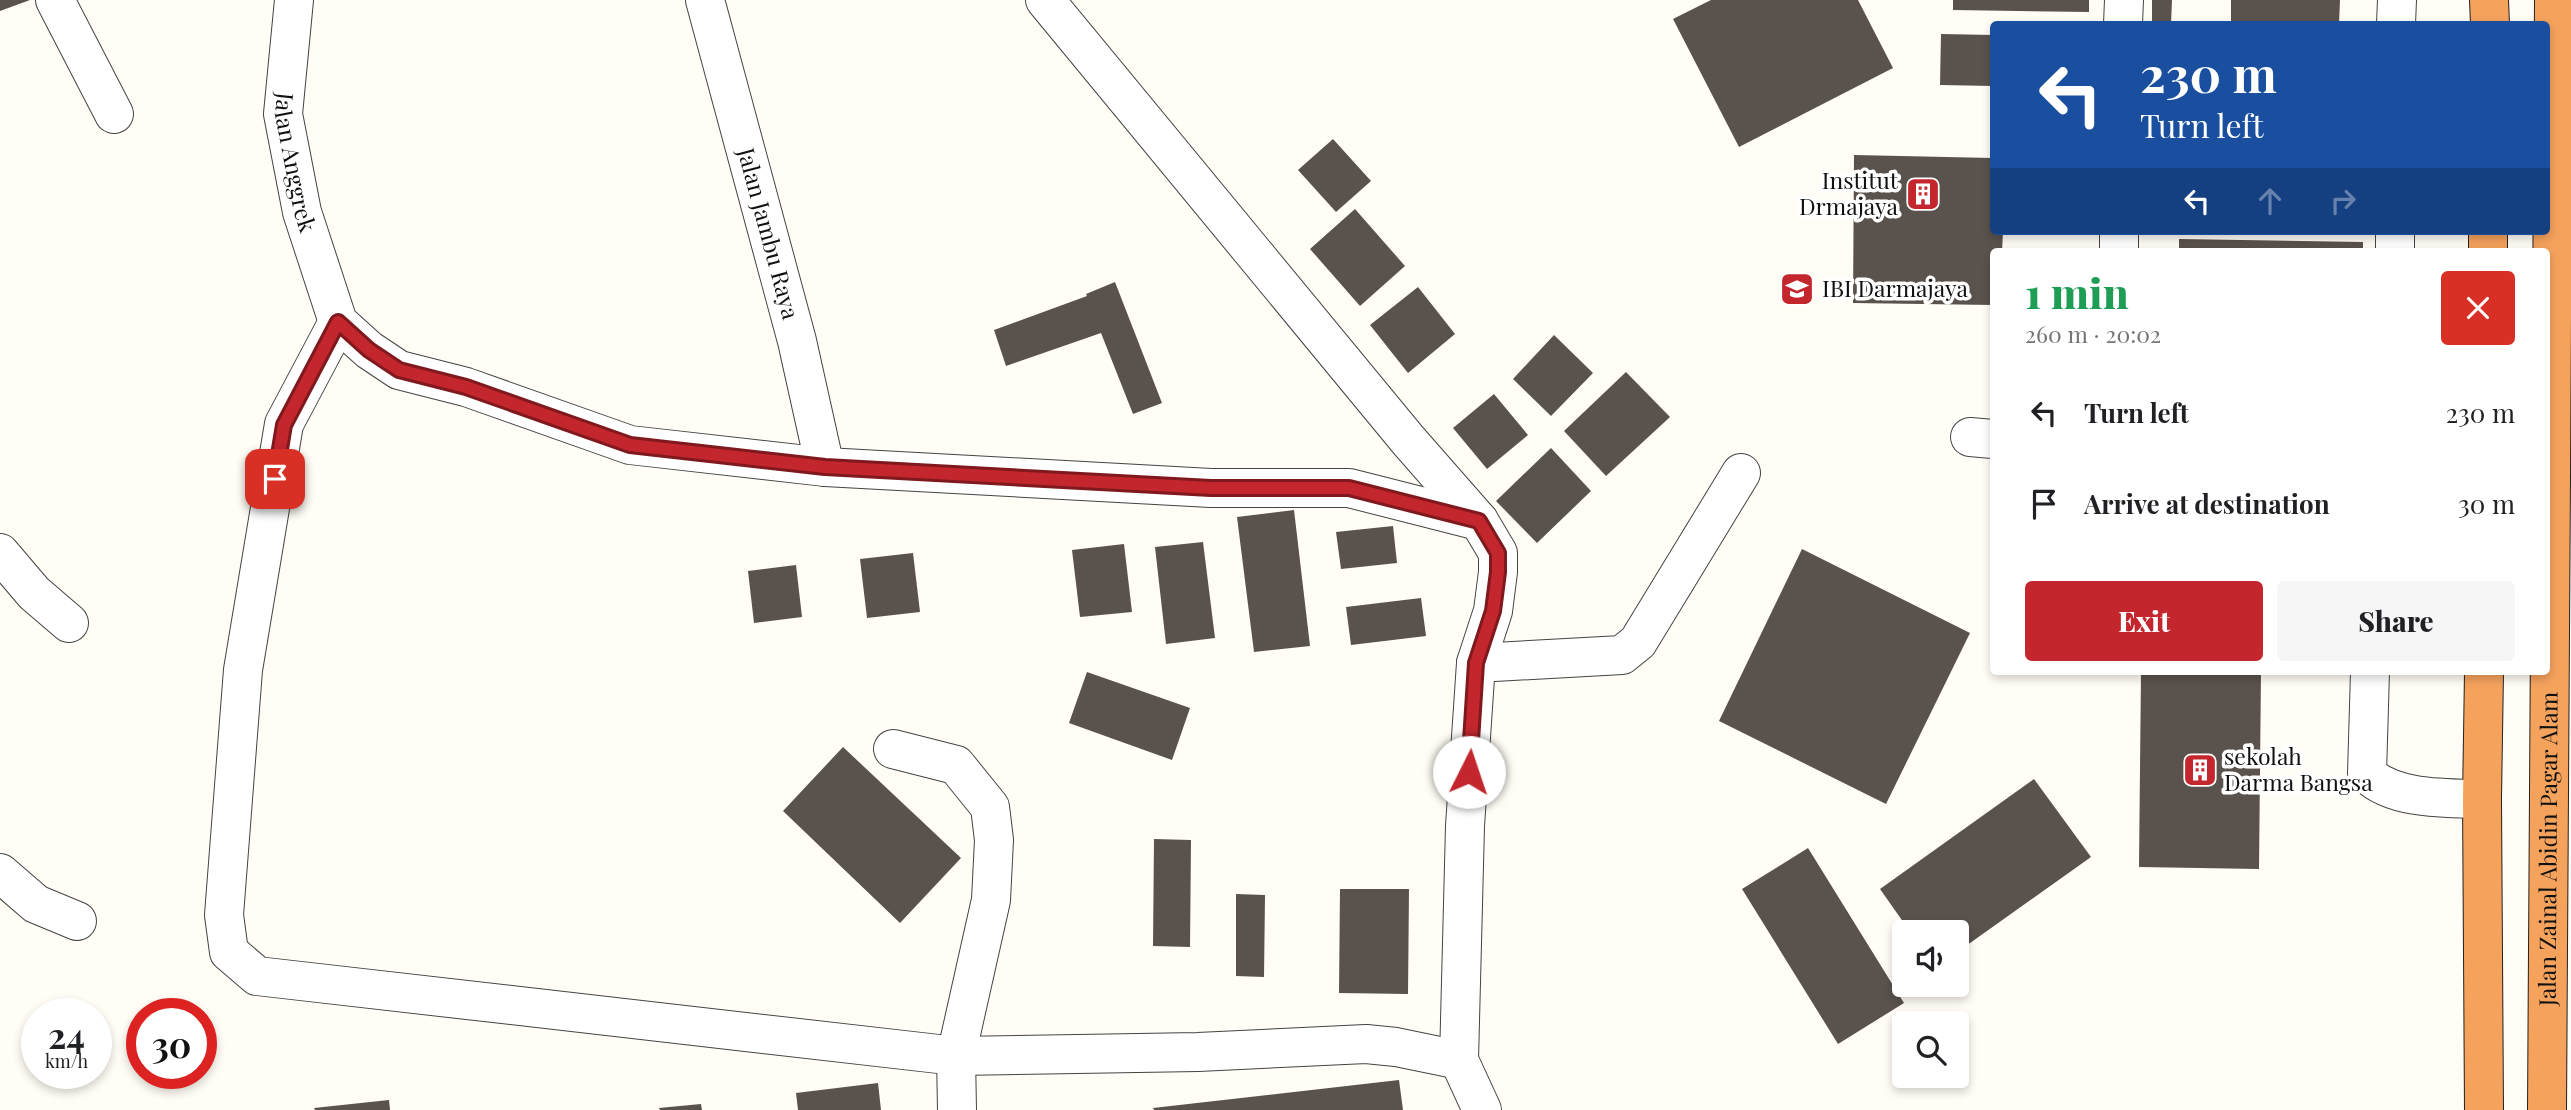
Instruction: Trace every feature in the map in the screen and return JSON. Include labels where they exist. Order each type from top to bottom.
[{"type":"highway","points":[[2489,0],[2490,21]]},
{"type":"highway","name":"Jalan Zainal Abidin Pagar Alam","points":[[2550,385],[2554,0]]},
{"type":"highway","points":[[2484,675],[2484,1110]]},
{"type":"highway","name":"Jalan Zainal Abidin Pagar Alam","points":[[2547,1110],[2548,675]]},
{"type":"street","points":[[55,0],[114,114]]},
{"type":"street","name":"Jalan Anggrek","points":[[294,0],[286,67],[284,114],[302,212],[338,322]]},
{"type":"street","name":"Jalan Jambu Raya","points":[[705,0],[797,341],[825,467]]},
{"type":"street","points":[[1045,0],[1408,440],[1479,521],[1498,553],[1493,611],[1476,663],[1465,826],[1459,1060],[1482,1110]]},
{"type":"street","points":[[2123,21],[2124,0]]},
{"type":"street","points":[[2396,0],[2396,21]]},
{"type":"street","points":[[1459,1060],[1396,1047],[1366,1044],[1198,1052],[956,1056],[257,976],[229,952],[224,915],[243,670],[284,425],[338,322],[369,350],[399,370],[466,387],[630,445],[825,467],[1211,488],[1349,488],[1479,521]]},
{"type":"street","points":[[1476,663],[1622,655],[1637,642],[1741,473]]},
{"type":"street","points":[[0,553],[34,593],[69,623]]},
{"type":"street","points":[[2370,675],[2367,774],[2377,783],[2427,797],[2482,799]]},
{"type":"street","points":[[892,749],[956,765],[990,807],[994,840],[991,900],[956,1056],[957,1110]]},
{"type":"street","points":[[0,873],[36,904],[77,921]]},
{"type":"building","points":[[0,0],[30,0],[0,11]]},
{"type":"building","points":[[1711,0],[1858,0],[1893,68],[1739,147],[1673,19]]},
{"type":"building","points":[[1953,0],[2089,0],[2089,12],[1953,10]]},
{"type":"building","points":[[2152,0],[2172,0],[2171,21],[2152,21]]},
{"type":"building","points":[[2231,0],[2340,0],[2339,21],[2231,21]]},
{"type":"building","points":[[1941,34],[1990,35],[1990,86],[1940,85]]},
{"type":"building","points":[[1333,139],[1371,181],[1336,212],[1298,170]]},
{"type":"building","name":"Institut Drmajaya","points":[[1854,155],[1990,158],[1990,235],[2003,235],[2002,248],[1990,248],[1990,305],[1853,303]]},
{"type":"building","points":[[1355,209],[1405,266],[1360,306],[1310,249]]},
{"type":"building","points":[[2179,239],[2363,242],[2363,248],[2179,248]]},
{"type":"building","points":[[1115,282],[1162,403],[1133,414],[1101,333],[1006,366],[994,330],[1087,296],[1086,294]]},
{"type":"building","points":[[1418,287],[1455,334],[1408,373],[1370,325]]},
{"type":"building","points":[[1554,335],[1593,373],[1551,416],[1513,379]]},
{"type":"building","points":[[1626,372],[1670,417],[1606,476],[1564,431]]},
{"type":"building","points":[[1494,394],[1528,435],[1487,469],[1453,428]]},
{"type":"building","points":[[1551,448],[1591,491],[1537,543],[1496,501]]},
{"type":"building","points":[[1294,510],[1310,646],[1254,652],[1237,517]]},
{"type":"building","points":[[1393,526],[1397,563],[1341,569],[1336,532]]},
{"type":"building","points":[[1203,542],[1215,638],[1166,644],[1155,547]]},
{"type":"building","points":[[1124,544],[1132,612],[1080,617],[1072,550]]},
{"type":"building","points":[[1802,549],[1970,633],[1886,804],[1719,721]]},
{"type":"building","points":[[913,553],[920,612],[867,618],[860,559]]},
{"type":"building","points":[[796,565],[802,617],[754,623],[748,571]]},
{"type":"building","points":[[1421,598],[1426,636],[1351,645],[1346,607]]},
{"type":"building","points":[[1087,672],[1190,708],[1172,760],[1069,723]]},
{"type":"building","name":"sekolah Darma Bangsa","points":[[2141,675],[2261,675],[2259,869],[2139,867]]},
{"type":"building","points":[[843,747],[961,858],[900,923],[783,811]]},
{"type":"building","points":[[2034,779],[2091,857],[1969,944],[1969,920],[1902,920],[1880,889]]},
{"type":"building","points":[[1154,839],[1191,840],[1190,947],[1153,946]]},
{"type":"building","points":[[1808,848],[1892,984],[1892,997],[1900,997],[1904,1003],[1838,1044],[1742,889]]},
{"type":"building","points":[[1340,889],[1409,889],[1408,994],[1339,993]]},
{"type":"building","points":[[1236,894],[1265,895],[1264,977],[1236,976]]},
{"type":"building","points":[[1399,1080],[1403,1110],[1153,1108]]},
{"type":"building","points":[[878,1083],[881,1110],[798,1110],[796,1093]]},
{"type":"building","points":[[389,1100],[390,1110],[314,1108]]},
{"type":"building","points":[[701,1104],[702,1110],[659,1108]]},
{"type":"place","name":"Institut Drmajaya","points":[[1923,194]]},
{"type":"place","name":"IBI Darmajaya","points":[[1797,289]]},
{"type":"place","name":"sekolah Darma Bangsa","points":[[2200,770]]},
{"type":"route","points":[[275,479],[284,425],[338,322],[369,350],[399,370],[466,387],[630,445],[825,467],[1211,488],[1349,488],[1479,521],[1498,553],[1493,611],[1476,663],[1469,772]]}]
